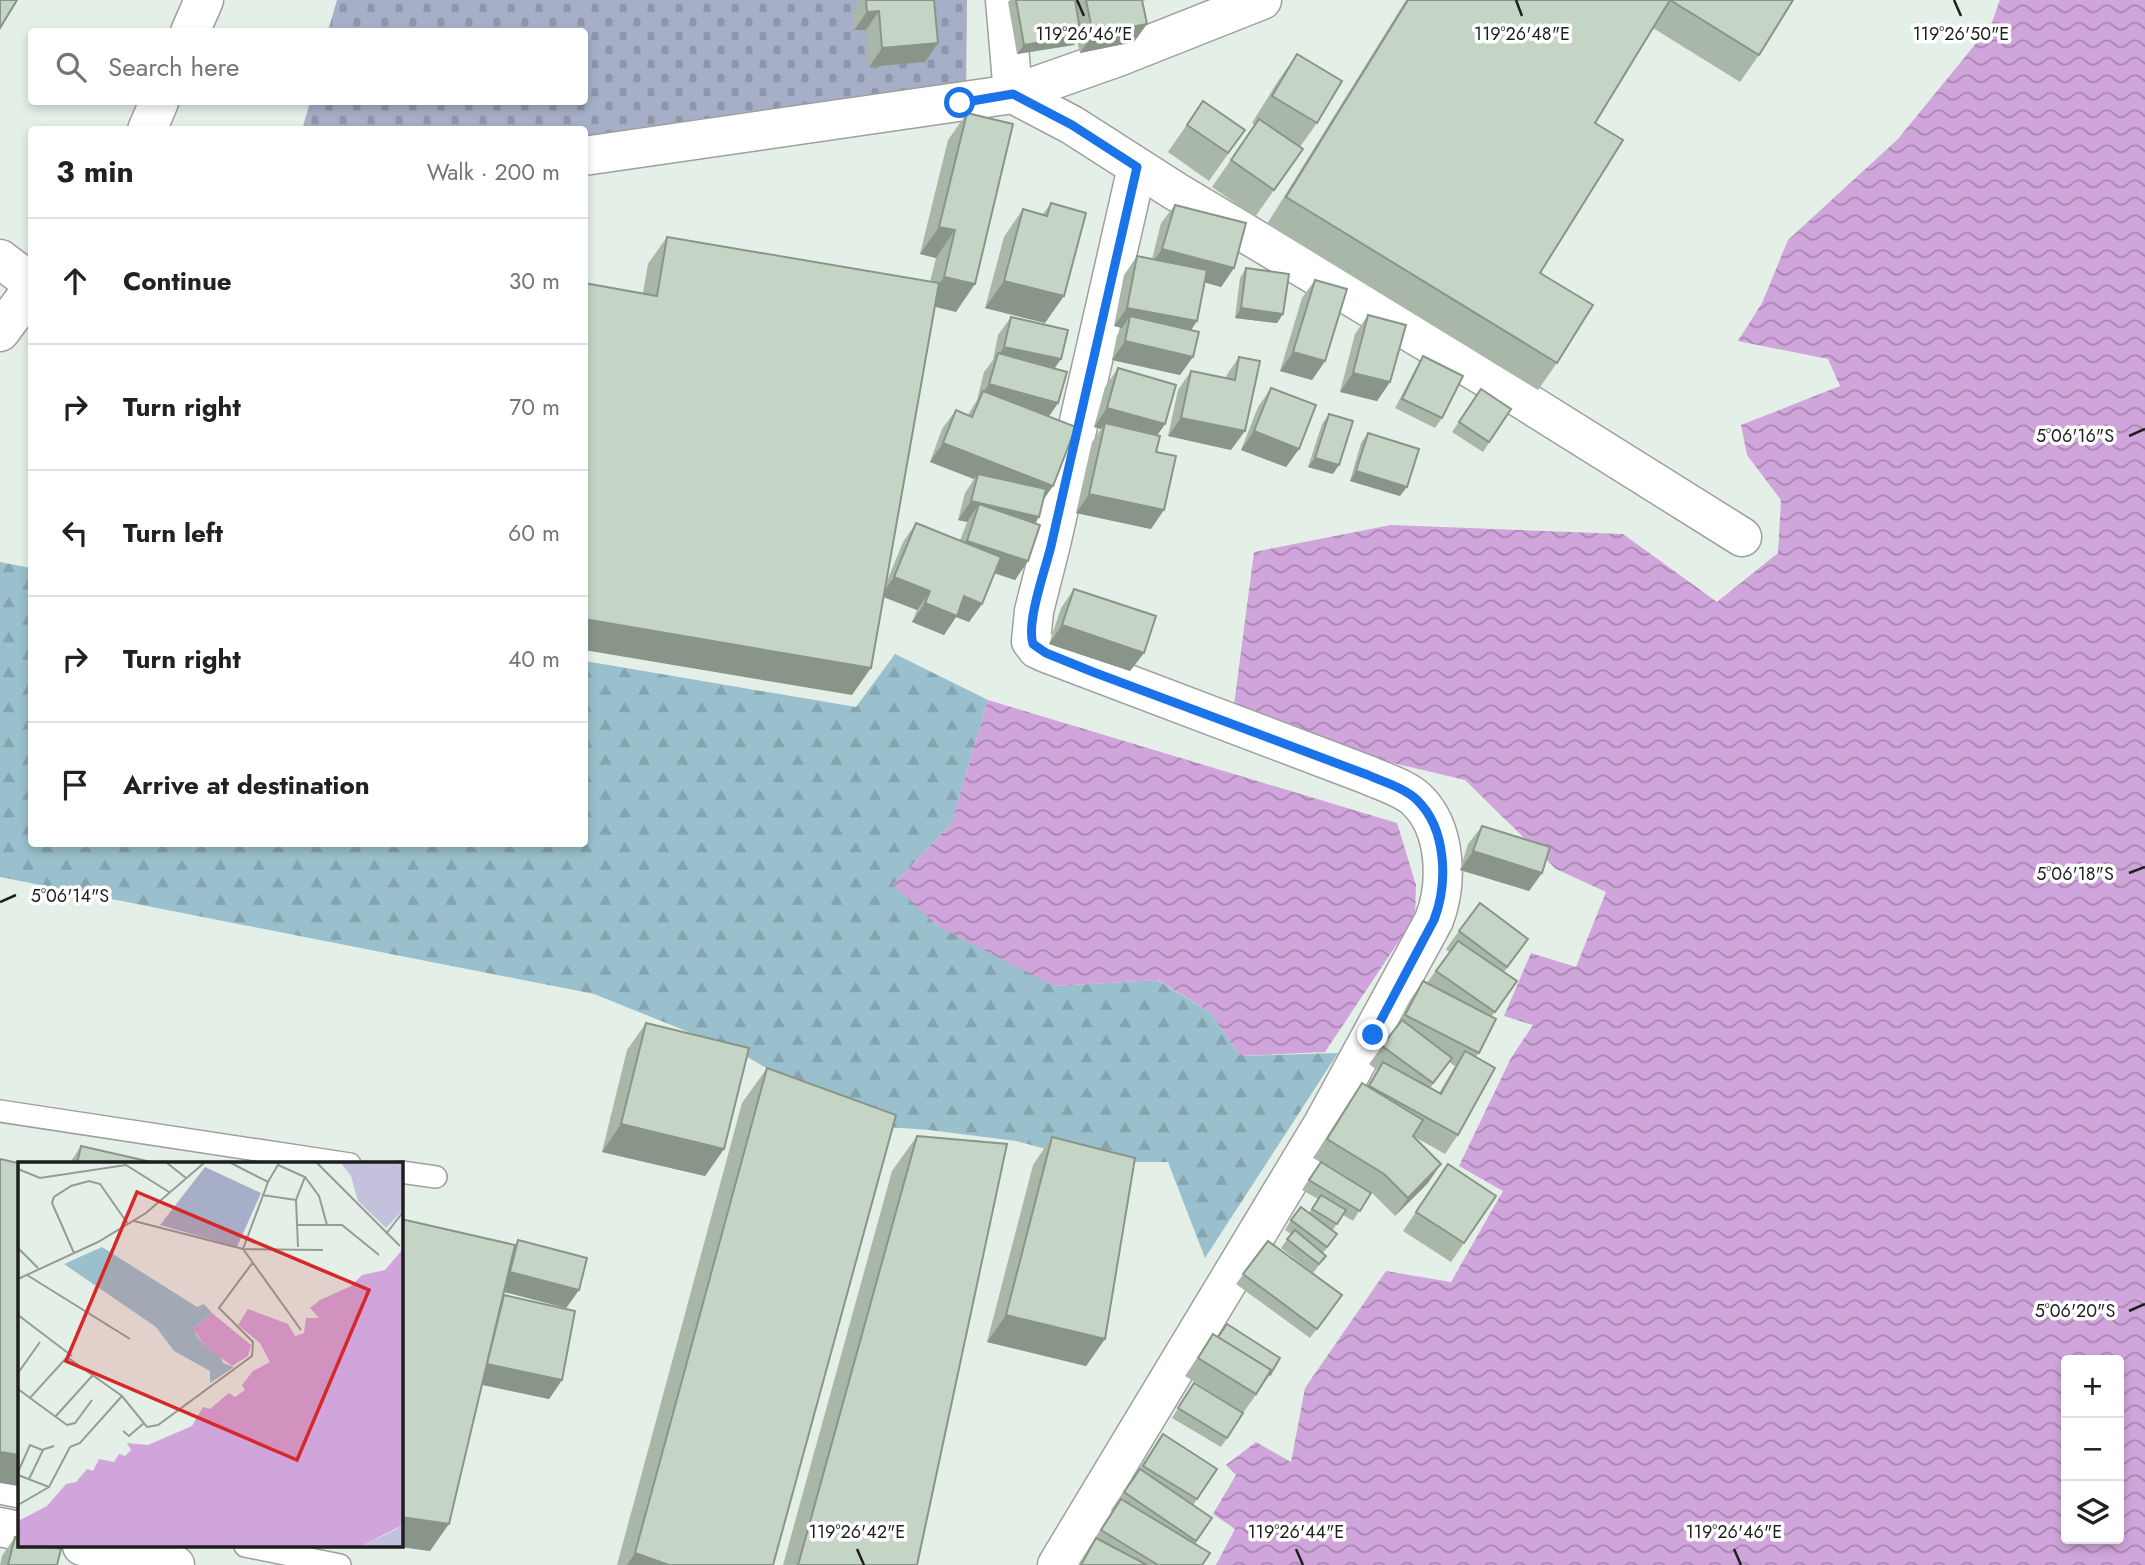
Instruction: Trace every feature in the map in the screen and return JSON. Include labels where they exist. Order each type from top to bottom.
[{"type":"street","points":[[192,28],[204,0]]},
{"type":"street","points":[[1006,0],[1013,94]]},
{"type":"street","points":[[588,155],[1013,94],[1118,57],[1262,0]]},
{"type":"street","points":[[1013,94],[1072,125],[1520,398],[1742,537]]},
{"type":"street","points":[[149,126],[158,105]]},
{"type":"street","points":[[1057,1565],[1323,1124],[1434,920],[1442,890],[1439,837],[1428,813],[1410,794],[1368,775],[1046,653],[1032,643],[1034,611],[1137,167]]},
{"type":"street","points":[[0,259],[28,280]]},
{"type":"street","points":[[0,332],[28,294]]},
{"type":"street","points":[[0,1527],[18,1531]]},
{"type":"street","points":[[92,1548],[175,1565]]},
{"type":"lane","points":[[0,1111],[337,1162]]},
{"type":"lane","points":[[402,1172],[436,1177]]},
{"type":"lane","points":[[0,1493],[18,1497]]},
{"type":"lane","points":[[255,1548],[340,1565]]},
{"type":"green space","points":[[337,0],[967,0],[966,100],[588,146],[588,126],[303,126],[309,105],[588,105],[588,28],[329,28]]},
{"type":"green space","points":[[0,562],[28,567],[28,847],[588,847],[588,662],[856,707],[895,654],[988,700],[951,824],[893,885],[1054,986],[1157,980],[1211,1013],[1240,1056],[1338,1053],[1205,1258],[1168,1162],[1094,1162],[1016,1141],[929,1130],[815,1122],[773,1072],[718,1040],[691,1033],[594,994],[0,877]]},
{"type":"water","points":[[2000,0],[2145,0],[2145,1565],[1216,1565],[1235,1529],[1213,1514],[1236,1475],[1226,1465],[1256,1442],[1291,1462],[1305,1388],[1386,1271],[1451,1282],[1503,1191],[1459,1166],[1511,1058],[1533,1025],[1504,1016],[1531,953],[1576,967],[1606,892],[1556,869],[1465,780],[1338,750],[1234,705],[1254,552],[1391,525],[1623,534],[1717,602],[1778,553],[1781,500],[1747,455],[1741,425],[1840,386],[1828,359],[1738,341],[1762,303],[1788,240],[1898,139],[1991,25]]},
{"type":"water","points":[[988,700],[1397,823],[1416,885],[1415,917],[1325,1052],[1240,1056],[1211,1013],[1158,980],[1054,986],[938,926],[893,885],[951,824]]},
{"type":"building","points":[[0,0],[17,0],[0,28]]},
{"type":"building","points":[[866,0],[934,0],[938,43],[882,48],[879,11],[867,12]]},
{"type":"building","points":[[1016,0],[1075,0],[1081,35],[1024,45]]},
{"type":"building","points":[[1086,0],[1142,0],[1147,24],[1093,34]]},
{"type":"building","points":[[1408,0],[1670,0],[1595,123],[1623,140],[1540,273],[1593,305],[1557,363],[1286,197]]},
{"type":"building","points":[[1670,0],[1793,0],[1759,55]]},
{"type":"building","points":[[1297,54],[1342,81],[1317,123],[1272,96]]},
{"type":"building","points":[[1203,101],[1245,130],[1228,153],[1187,125]]},
{"type":"building","points":[[967,113],[1013,124],[975,284],[944,277],[955,230],[939,227]]},
{"type":"building","points":[[1259,119],[1303,149],[1274,190],[1231,160]]},
{"type":"building","points":[[1051,203],[1086,213],[1064,296],[1004,281],[1023,209],[1047,216]]},
{"type":"building","points":[[1175,205],[1246,223],[1234,268],[1162,249]]},
{"type":"building","points":[[667,237],[939,283],[871,668],[588,620],[588,284],[657,296]]},
{"type":"building","points":[[1137,256],[1207,270],[1197,321],[1127,308]]},
{"type":"building","points":[[1246,268],[1289,274],[1283,314],[1241,308]]},
{"type":"building","points":[[1315,280],[1347,289],[1325,361],[1293,352]]},
{"type":"building","points":[[1368,315],[1406,325],[1390,382],[1353,373]]},
{"type":"building","points":[[1130,316],[1199,332],[1193,357],[1125,341]]},
{"type":"building","points":[[1011,317],[1068,330],[1061,359],[1004,347]]},
{"type":"building","points":[[998,353],[1067,372],[1058,403],[989,384]]},
{"type":"building","points":[[1423,356],[1463,376],[1442,418],[1402,399]]},
{"type":"building","points":[[1239,357],[1260,361],[1245,431],[1181,418],[1191,371],[1235,380]]},
{"type":"building","points":[[1118,368],[1176,385],[1165,424],[1107,408]]},
{"type":"building","points":[[1271,388],[1316,405],[1299,449],[1254,431]]},
{"type":"building","points":[[1481,389],[1511,409],[1489,442],[1459,422]]},
{"type":"building","points":[[983,391],[1076,427],[1053,486],[943,443],[956,410],[972,417]]},
{"type":"building","points":[[1329,414],[1353,421],[1339,465],[1315,458]]},
{"type":"building","points":[[1105,423],[1160,436],[1156,452],[1176,456],[1164,510],[1089,494]]},
{"type":"building","points":[[1368,433],[1419,449],[1407,487],[1356,471]]},
{"type":"building","points":[[978,474],[1046,489],[1039,517],[971,501]]},
{"type":"building","points":[[979,504],[1040,525],[1028,561],[967,541]]},
{"type":"building","points":[[916,523],[1001,557],[982,604],[964,596],[957,616],[925,603],[930,591],[894,577]]},
{"type":"building","points":[[1074,589],[1156,616],[1144,653],[1062,625]]},
{"type":"building","points":[[1482,826],[1550,847],[1542,873],[1473,851]]},
{"type":"building","points":[[1480,903],[1528,939],[1507,967],[1459,931]]},
{"type":"building","points":[[1458,941],[1517,981],[1495,1012],[1436,971]]},
{"type":"building","points":[[1423,981],[1496,1019],[1479,1053],[1405,1015]]},
{"type":"building","points":[[1402,1020],[1452,1058],[1433,1083],[1382,1046]]},
{"type":"building","points":[[646,1023],[749,1048],[724,1149],[621,1124]]},
{"type":"building","points":[[1465,1051],[1495,1068],[1458,1135],[1369,1086],[1383,1062],[1441,1094]]},
{"type":"building","points":[[767,1068],[896,1115],[773,1565],[669,1565],[635,1553]]},
{"type":"building","points":[[1362,1083],[1423,1120],[1413,1136],[1441,1164],[1408,1198],[1384,1174],[1327,1139]]},
{"type":"building","points":[[917,1136],[1007,1144],[917,1565],[798,1565]]},
{"type":"building","points":[[1052,1137],[1135,1158],[1105,1339],[1006,1315]]},
{"type":"building","points":[[81,1146],[151,1162],[77,1162]]},
{"type":"building","points":[[0,1159],[18,1163],[18,1455],[0,1452]]},
{"type":"building","points":[[1321,1162],[1371,1193],[1360,1211],[1309,1180]]},
{"type":"building","points":[[1448,1164],[1496,1196],[1464,1243],[1416,1212]]},
{"type":"building","points":[[1321,1195],[1346,1210],[1337,1224],[1312,1209]]},
{"type":"building","points":[[1301,1207],[1337,1234],[1327,1247],[1291,1220]]},
{"type":"building","points":[[402,1219],[515,1245],[449,1524],[402,1517]]},
{"type":"building","points":[[1295,1230],[1326,1256],[1319,1264],[1287,1239]]},
{"type":"building","points":[[518,1240],[587,1258],[579,1290],[510,1272]]},
{"type":"building","points":[[1268,1241],[1342,1295],[1317,1329],[1243,1274]]},
{"type":"building","points":[[504,1295],[575,1311],[562,1380],[487,1364]]},
{"type":"building","points":[[1227,1324],[1280,1358],[1270,1375],[1271,1370],[1218,1337]]},
{"type":"building","points":[[1213,1334],[1271,1370],[1256,1394],[1198,1358]]},
{"type":"building","points":[[1194,1383],[1243,1413],[1227,1438],[1178,1408]]},
{"type":"building","points":[[1163,1434],[1217,1469],[1197,1499],[1143,1466]]},
{"type":"building","points":[[1140,1469],[1212,1518],[1196,1541],[1124,1492]]},
{"type":"building","points":[[1121,1499],[1210,1553],[1202,1565],[1158,1565],[1101,1530]]},
{"type":"building","points":[[15,1537],[18,1538],[18,1548],[61,1549],[57,1565],[8,1565]]},
{"type":"building","points":[[1096,1538],[1147,1565],[1081,1565]]},
{"type":"route","points":[[960,103],[1013,94],[1072,125],[1137,167],[1034,611],[1031,641],[1037,649],[1046,653],[1368,775],[1410,794],[1417,800],[1428,813],[1439,837],[1442,864],[1440,904],[1373,1035]]}]
